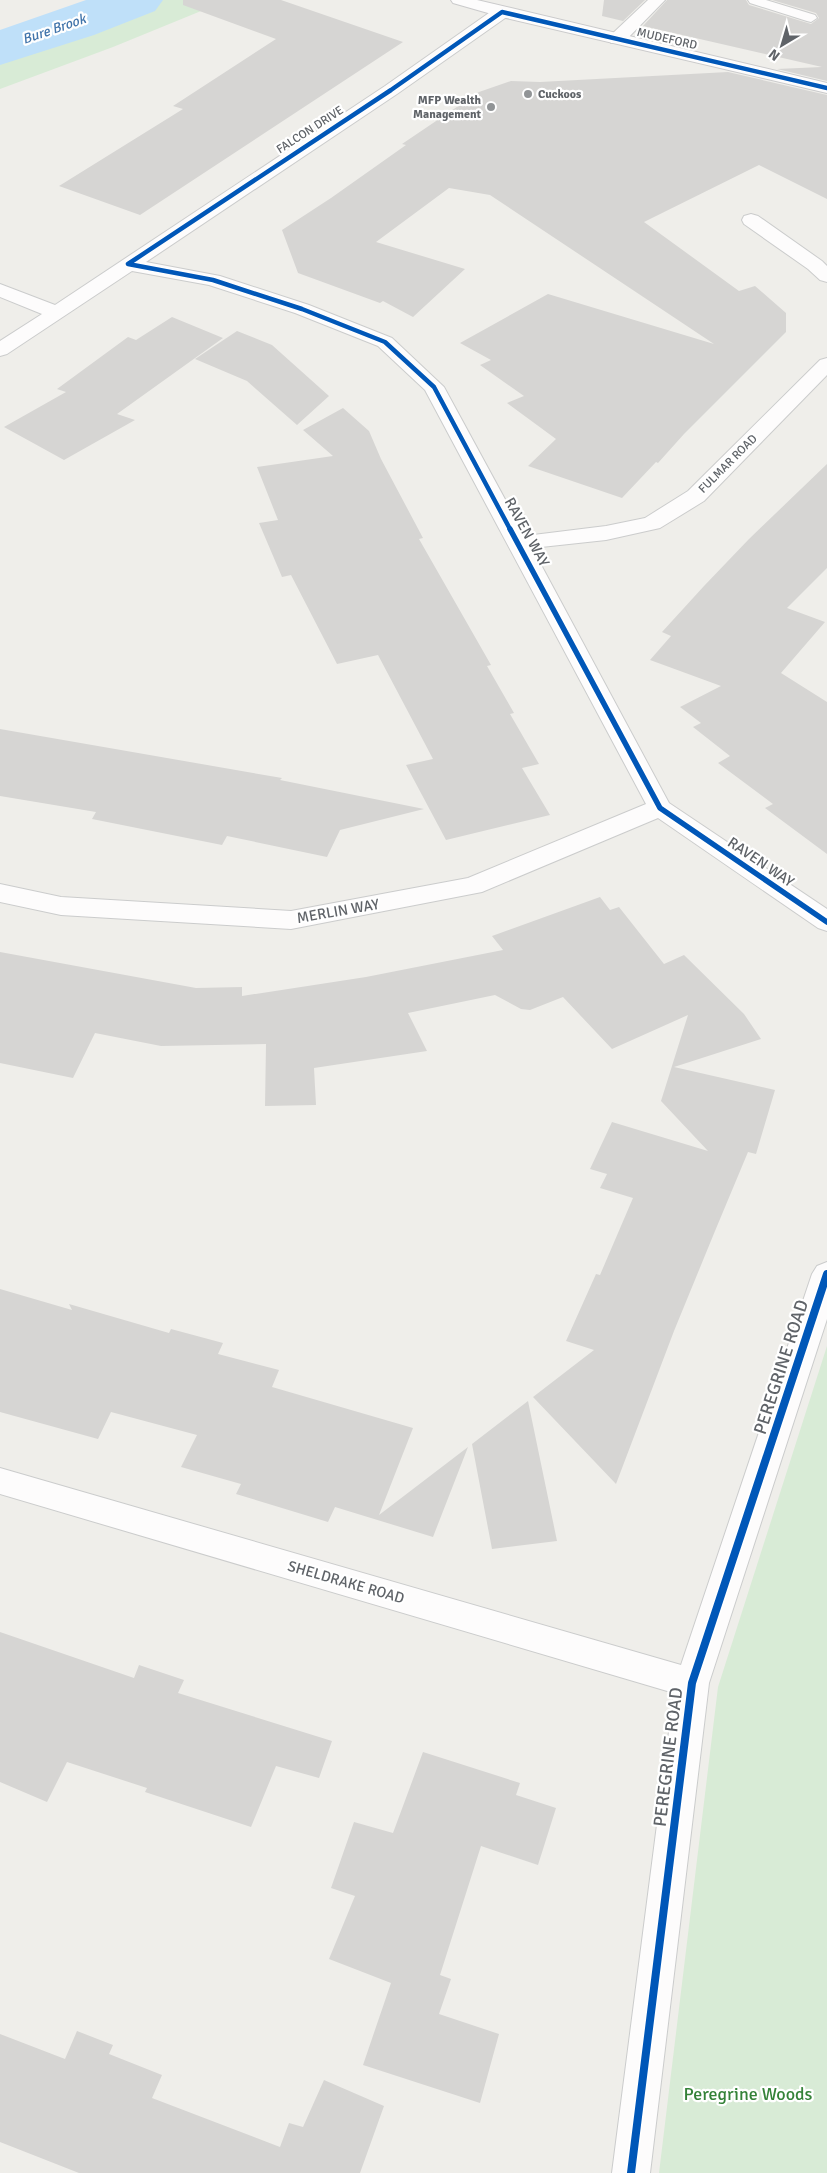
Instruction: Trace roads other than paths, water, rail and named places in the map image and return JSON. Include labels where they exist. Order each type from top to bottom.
[{"type":"street","name":"MUDEFORD","points":[[459,0],[502,12],[827,88]]},
{"type":"street","points":[[617,39],[657,0]]},
{"type":"street","name":"FALCON DRIVE","points":[[0,350],[391,90],[502,12]]},
{"type":"street","points":[[751,220],[815,264],[827,276]]},
{"type":"street","name":"RAVEN WAY","points":[[128,264],[213,280],[302,309],[385,342],[434,387],[660,808],[827,922]]},
{"type":"street","points":[[0,290],[55,312]]},
{"type":"street","name":"FULMAR ROAD","points":[[519,543],[606,533],[652,523],[696,496],[827,364]]},
{"type":"street","name":"MERLIN WAY","points":[[0,893],[61,906],[291,920],[474,886],[660,808]]},
{"type":"street","name":"PEREGRINE ROAD","points":[[631,2173],[692,1683],[827,1274]]},
{"type":"street","name":"SHELDRAKE ROAD","points":[[0,1481],[692,1683]]},
{"type":"lane","points":[[754,0],[811,18]]},
{"type":"waterway","name":"Bure Brook","points":[[0,48],[136,0]]},
{"type":"place","name":"Cuckoos","points":[[528,94]]},
{"type":"place","name":"MFP Wealth Management","points":[[491,107]]},
{"type":"park label","name":"Peregrine Woods","points":[[748,2094]]}]
